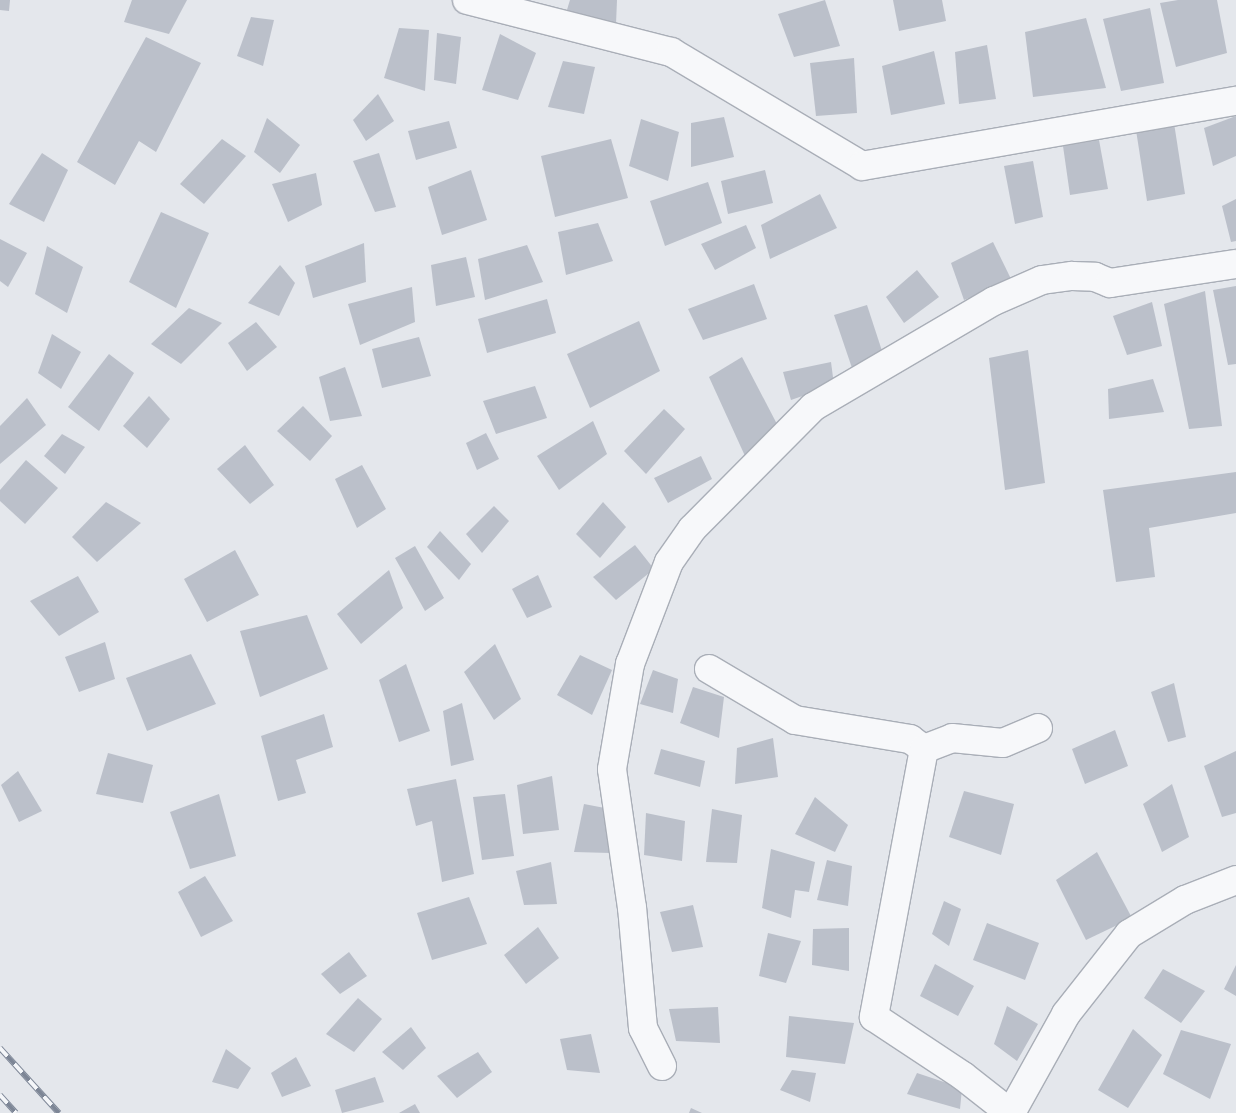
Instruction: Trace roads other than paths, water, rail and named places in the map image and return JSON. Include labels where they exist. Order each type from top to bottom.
[{"type":"street","points":[[467,0],[671,52],[862,166],[1236,102]]},
{"type":"street","points":[[662,1066],[643,1028],[632,908],[612,769],[630,664],[669,562],[692,528],[813,407],[994,301],[1042,280],[1072,276],[1095,277],[1110,283],[1236,264]]},
{"type":"street","points":[[709,669],[795,720],[910,738],[924,749]]},
{"type":"street","points":[[924,749],[952,738],[1003,743],[1038,728]]},
{"type":"street","points":[[924,749],[874,1017],[963,1076],[1010,1113],[1066,1014],[1129,934],[1185,900],[1236,880]]},
{"type":"railway","points":[[0,1048],[59,1113]]},
{"type":"railway","points":[[0,1095],[16,1113]]}]
